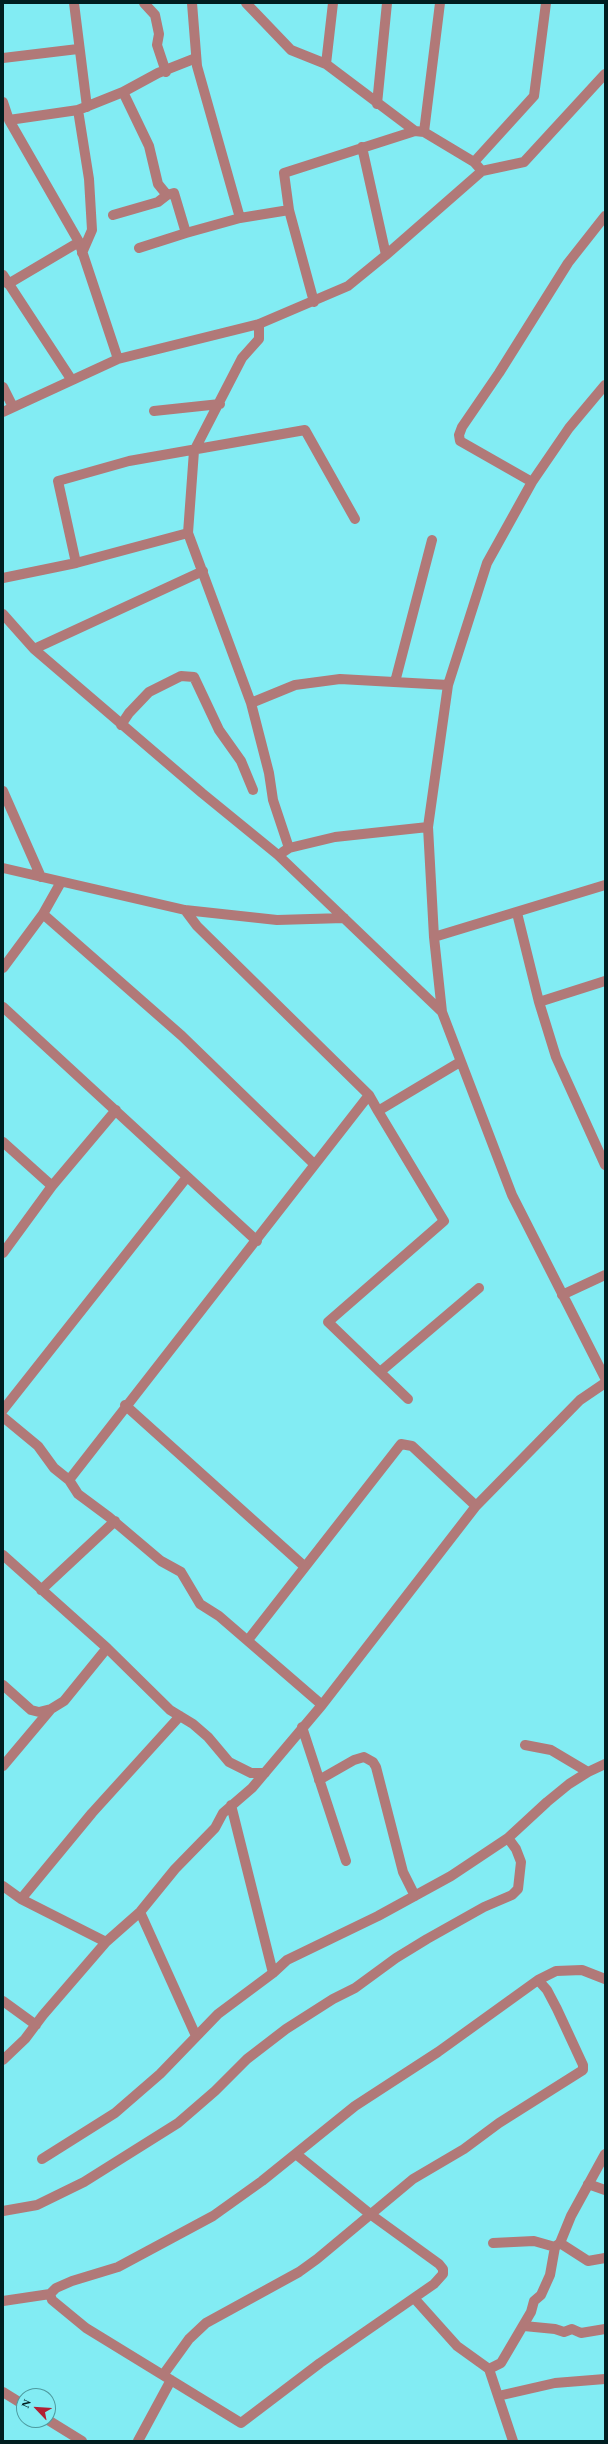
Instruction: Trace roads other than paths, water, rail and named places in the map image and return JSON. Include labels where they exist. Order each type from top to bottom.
[{"type":"street","points":[[74,3],[92,230],[82,253]]},
{"type":"street","points":[[144,3],[155,15],[159,34],[157,45],[166,72]]},
{"type":"street","points":[[192,3],[196,58],[240,218]]},
{"type":"street","points":[[246,3],[258,8],[292,50],[326,64],[377,104],[419,131],[474,162],[482,171]]},
{"type":"street","points":[[326,64],[333,3]]},
{"type":"street","points":[[377,104],[388,3]]},
{"type":"street","points":[[419,131],[440,3]]},
{"type":"street","points":[[474,162],[534,96],[546,3]]},
{"type":"street","points":[[3,58],[78,48]]},
{"type":"street","points":[[6,115],[83,108],[123,92],[158,73],[166,72],[196,58]]},
{"type":"street","points":[[3,412],[71,379],[118,359],[259,324],[314,302],[348,286],[386,255],[482,171],[524,162],[605,74]]},
{"type":"street","points":[[123,92],[149,146],[158,184],[167,195]]},
{"type":"street","points":[[3,102],[6,115],[79,242],[118,359]]},
{"type":"street","points":[[314,302],[289,210],[284,173],[362,147],[419,131]]},
{"type":"street","points":[[362,147],[386,255]]},
{"type":"street","points":[[113,215],[158,202],[167,195],[174,193],[186,233]]},
{"type":"street","points":[[139,248],[240,218],[289,210]]},
{"type":"street","points":[[532,482],[460,441],[459,435],[462,427],[499,373],[568,263],[605,216]]},
{"type":"street","points":[[71,379],[6,279],[79,242]]},
{"type":"street","points":[[259,324],[259,339],[242,358],[220,404],[194,451],[188,533],[251,703],[269,773],[273,800],[289,848]]},
{"type":"street","points":[[605,385],[569,428],[532,482],[487,563],[448,685],[428,827],[434,937],[442,1012],[512,1195],[605,1378]]},
{"type":"street","points":[[3,387],[13,407]]},
{"type":"street","points":[[154,411],[220,404]]},
{"type":"street","points":[[76,563],[58,481],[129,461],[194,451],[305,430],[355,520]]},
{"type":"street","points":[[3,578],[76,563],[188,533]]},
{"type":"street","points":[[395,682],[432,540]]},
{"type":"street","points":[[34,650],[203,571]]},
{"type":"street","points":[[3,614],[34,650],[121,725],[278,855],[442,1012]]},
{"type":"street","points":[[121,725],[129,713],[149,692],[181,676],[194,677],[219,730],[241,761],[253,790]]},
{"type":"street","points":[[251,703],[295,685],[340,679],[448,685]]},
{"type":"street","points":[[3,791],[41,877]]},
{"type":"street","points":[[278,855],[289,848],[335,837],[428,827]]},
{"type":"street","points":[[3,868],[185,910],[277,920],[344,918]]},
{"type":"street","points":[[3,968],[43,914],[61,882]]},
{"type":"street","points":[[434,937],[605,885]]},
{"type":"street","points":[[185,910],[197,926],[369,1095],[444,1221],[328,1322],[408,1399]]},
{"type":"street","points":[[517,913],[539,1002],[556,1058],[605,1165]]},
{"type":"street","points":[[43,914],[182,1036],[314,1164]]},
{"type":"street","points":[[539,1002],[605,980]]},
{"type":"street","points":[[3,1007],[256,1241]]},
{"type":"street","points":[[378,1111],[460,1062]]},
{"type":"street","points":[[69,1480],[125,1405],[256,1241],[314,1164],[369,1095]]},
{"type":"street","points":[[3,1253],[52,1186],[116,1110]]},
{"type":"street","points":[[3,1142],[52,1186]]},
{"type":"street","points":[[3,1410],[187,1177]]},
{"type":"street","points":[[562,1295],[605,1275]]},
{"type":"street","points":[[380,1372],[479,1288]]},
{"type":"street","points":[[3,2060],[36,2025],[106,1942],[140,1912],[175,1869],[215,1828],[231,1805],[252,1788],[265,1773],[322,1704],[476,1506],[580,1400],[605,1383]]},
{"type":"street","points":[[125,1405],[304,1566]]},
{"type":"street","points":[[3,1417],[38,1446],[54,1468],[69,1480],[78,1494],[115,1521],[161,1561],[181,1572],[200,1604],[248,1640],[322,1704]]},
{"type":"street","points":[[248,1640],[304,1566],[401,1444],[412,1446],[476,1506]]},
{"type":"street","points":[[41,1590],[115,1521]]},
{"type":"street","points":[[3,1554],[41,1590],[107,1648],[170,1710],[208,1737],[229,1762],[251,1773],[265,1773]]},
{"type":"street","points":[[3,1685],[31,1710],[39,1712],[51,1709],[64,1702],[107,1648]]},
{"type":"street","points":[[3,1766],[51,1709]]},
{"type":"street","points":[[21,1899],[92,1813],[180,1716]]},
{"type":"street","points":[[302,1727],[346,1861]]},
{"type":"street","points":[[525,1745],[551,1750],[588,1772]]},
{"type":"street","points":[[319,1780],[364,1756],[373,1762],[376,1767],[403,1872],[415,1896]]},
{"type":"street","points":[[42,2159],[115,2113],[160,2074],[218,2014],[273,1973],[287,1960],[301,1952],[336,1938],[451,1876],[508,1838],[547,1802],[588,1772],[605,1764]]},
{"type":"street","points":[[231,1805],[273,1973]]},
{"type":"street","points":[[3,2211],[37,2205],[84,2182],[178,2123],[210,2096],[247,2059],[286,2029],[333,1999],[355,1988],[396,1958],[427,1939],[484,1907],[512,1895],[518,1889],[521,1862],[516,1849],[508,1838]]},
{"type":"street","points":[[3,1886],[21,1899],[106,1942]]},
{"type":"street","points":[[140,1912],[196,2036]]},
{"type":"street","points":[[3,2301],[50,2294],[56,2288],[118,2267],[174,2239],[236,2202],[355,2106],[438,2052],[538,1980],[556,1971],[574,1968],[592,1973],[605,1980]]},
{"type":"street","points":[[138,2441],[167,2378],[189,2339],[206,2323],[298,2272],[317,2259],[413,2179],[464,2149],[499,2123],[582,2070],[584,2065],[557,2009],[547,1990],[538,1980]]},
{"type":"street","points":[[3,2001],[36,2025]]},
{"type":"street","points":[[50,2294],[52,2300],[86,2328],[241,2423],[320,2363],[414,2298],[439,2279],[443,2274],[443,2269],[370,2214],[296,2154]]},
{"type":"street","points":[[489,2369],[501,2363],[524,2326],[531,2312],[534,2301],[541,2295],[546,2285],[557,2245],[605,2154]]},
{"type":"street","points":[[588,2184],[605,2190]]},
{"type":"street","points":[[493,2243],[534,2241],[557,2245],[588,2261],[605,2258]]},
{"type":"street","points":[[414,2298],[457,2346],[489,2369],[513,2441]]},
{"type":"street","points":[[524,2326],[555,2328],[564,2332],[572,2329],[581,2334],[605,2328]]},
{"type":"street","points":[[498,2396],[555,2383],[605,2379]]},
{"type":"street","points":[[3,2392],[16,2400]]},
{"type":"street","points":[[56,2425],[82,2441]]}]
